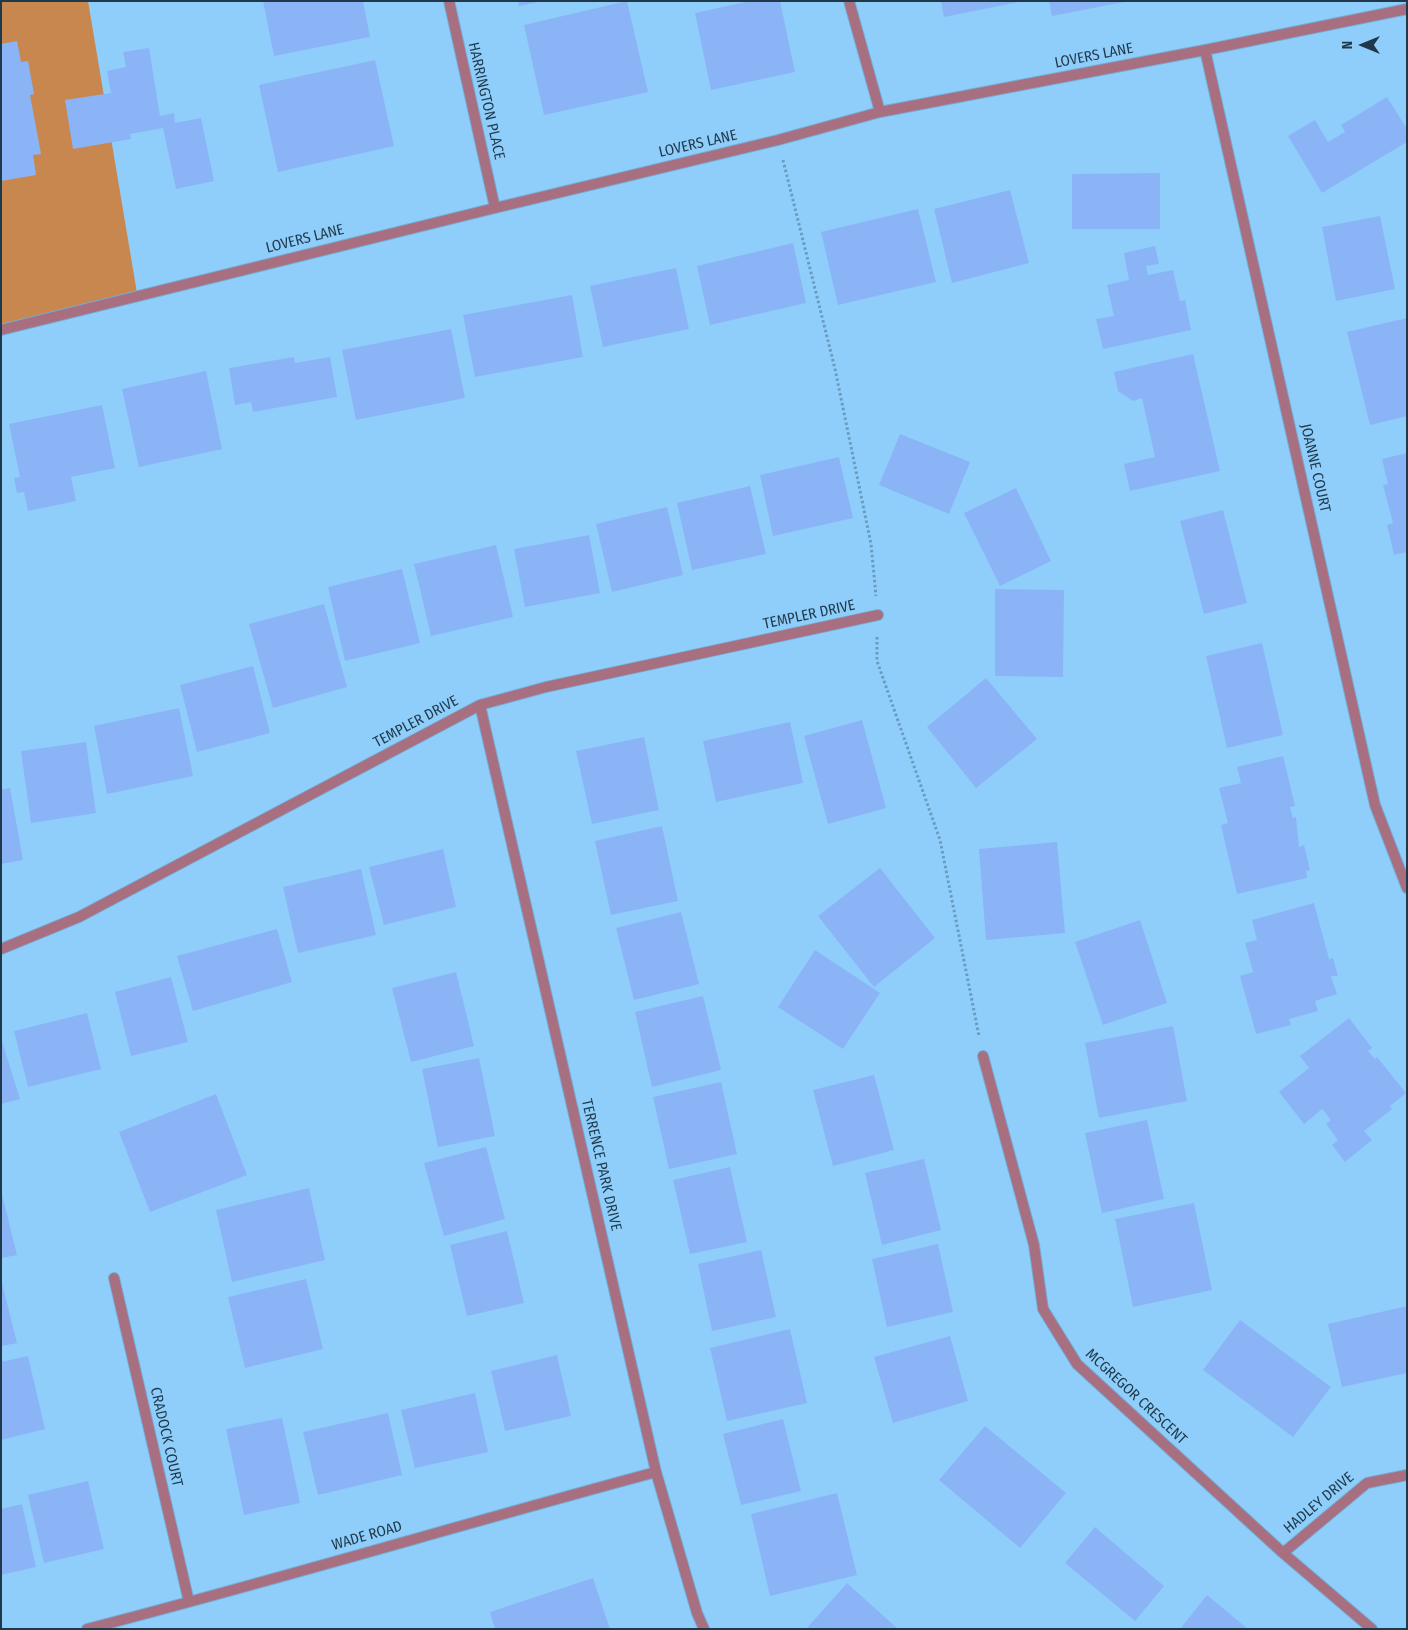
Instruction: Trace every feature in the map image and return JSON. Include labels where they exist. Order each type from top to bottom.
[{"type":"street","name":"HARRINGTON PLACE","points":[[449,1],[495,208]]},
{"type":"street","points":[[849,1],[880,112]]},
{"type":"street","name":"LOVERS LANE","points":[[1,330],[778,140],[880,112],[1407,9]]},
{"type":"street","name":"JOANNE COURT","points":[[1205,50],[1375,805],[1407,888]]},
{"type":"street","name":"TEMPLER DRIVE","points":[[1,949],[79,917],[480,705],[546,687],[878,615]]},
{"type":"street","name":"TERRENCE PARK DRIVE","points":[[480,705],[656,1472],[697,1613],[704,1629]]},
{"type":"street","name":"MCGREGOR CRESCENT","points":[[983,1056],[1034,1245],[1044,1309],[1077,1364],[1283,1553],[1372,1629]]},
{"type":"street","name":"CRADOCK COURT","points":[[114,1278],[189,1602]]},
{"type":"street","name":"WADE ROAD","points":[[87,1629],[656,1472]]},
{"type":"street","name":"HADLEY DRIVE","points":[[1283,1553],[1367,1483],[1407,1475]]},
{"type":"path","points":[[778,140],[837,378],[871,544],[878,615],[876,661],[940,840],[983,1056]]},
{"type":"shaded area","points":[[1,1],[88,1],[138,299],[1,327]]},
{"type":"building","points":[[263,1],[363,1],[370,37],[274,56]]},
{"type":"building","points":[[518,1],[538,1],[538,2],[519,6]]},
{"type":"building","points":[[627,1],[648,92],[544,115],[524,25]]},
{"type":"building","points":[[750,1],[780,1],[795,72],[711,90],[695,13]]},
{"type":"building","points":[[941,1],[1019,1],[1019,2],[944,17]]},
{"type":"building","points":[[1049,1],[1124,1],[1124,2],[1052,16]]},
{"type":"building","points":[[17,41],[21,62],[28,61],[34,94],[30,95],[41,154],[33,155],[36,175],[1,181],[1,44]]},
{"type":"building","points":[[149,48],[160,116],[174,113],[175,123],[201,118],[214,181],[176,189],[163,128],[130,134],[131,139],[73,149],[65,100],[111,93],[107,71],[126,67],[123,52]]},
{"type":"building","points":[[375,60],[394,146],[278,172],[259,85]]},
{"type":"building","points":[[1387,97],[1407,129],[1407,142],[1322,193],[1288,136],[1315,120],[1328,142],[1345,132],[1341,125]]},
{"type":"building","points":[[1160,173],[1160,229],[1072,229],[1072,174]]},
{"type":"building","points":[[1010,190],[1029,263],[952,283],[934,209]]},
{"type":"building","points":[[918,209],[936,282],[838,305],[821,232]]},
{"type":"building","points":[[1380,216],[1395,289],[1336,301],[1322,227]]},
{"type":"building","points":[[793,243],[806,303],[710,325],[697,266]]},
{"type":"building","points":[[1155,246],[1159,264],[1146,266],[1148,275],[1173,270],[1180,301],[1185,300],[1191,330],[1103,349],[1096,319],[1114,316],[1107,285],[1129,280],[1124,253]]},
{"type":"building","points":[[676,268],[689,329],[603,347],[590,286]]},
{"type":"building","points":[[572,295],[583,357],[475,377],[463,315]]},
{"type":"building","points":[[1407,318],[1407,416],[1370,425],[1347,332]]},
{"type":"building","points":[[451,329],[465,398],[356,420],[342,350]]},
{"type":"building","points":[[1193,354],[1220,471],[1130,491],[1124,464],[1155,457],[1142,398],[1133,401],[1118,391],[1114,372]]},
{"type":"building","points":[[294,357],[295,363],[330,357],[337,397],[253,412],[251,402],[235,405],[229,368]]},
{"type":"building","points":[[206,371],[222,449],[139,467],[122,389]]},
{"type":"building","points":[[102,405],[115,468],[71,477],[76,501],[28,511],[24,492],[17,493],[14,478],[20,477],[9,424]]},
{"type":"building","points":[[900,434],[970,462],[949,514],[879,485]]},
{"type":"building","points":[[1407,453],[1407,552],[1394,555],[1387,525],[1393,523],[1383,485],[1388,484],[1382,459]]},
{"type":"building","points":[[839,457],[853,518],[773,536],[760,475]]},
{"type":"building","points":[[750,486],[766,554],[692,570],[677,503]]},
{"type":"building","points":[[1016,488],[1051,561],[1000,586],[964,513]]},
{"type":"building","points":[[667,507],[683,575],[612,592],[596,524]]},
{"type":"building","points":[[1223,510],[1247,603],[1204,614],[1180,521]]},
{"type":"building","points":[[589,535],[600,593],[525,607],[514,549]]},
{"type":"building","points":[[496,545],[513,617],[431,636],[414,564]]},
{"type":"building","points":[[402,569],[420,643],[345,661],[328,587]]},
{"type":"building","points":[[995,589],[1064,590],[1063,677],[995,676]]},
{"type":"building","points":[[324,604],[347,687],[273,708],[249,624]]},
{"type":"building","points":[[1262,643],[1283,735],[1227,748],[1206,656]]},
{"type":"building","points":[[253,666],[270,733],[197,752],[180,685]]},
{"type":"building","points":[[986,678],[1037,739],[976,788],[927,727]]},
{"type":"building","points":[[179,708],[193,776],[107,794],[94,726]]},
{"type":"building","points":[[862,720],[886,808],[828,824],[804,736]]},
{"type":"building","points":[[790,722],[803,783],[716,802],[703,741]]},
{"type":"building","points":[[644,737],[659,810],[592,824],[576,751]]},
{"type":"building","points":[[86,742],[96,813],[31,823],[21,751]]},
{"type":"building","points":[[1283,756],[1295,806],[1290,807],[1293,818],[1296,817],[1299,847],[1304,845],[1310,870],[1306,871],[1307,878],[1237,894],[1221,825],[1228,823],[1219,788],[1241,783],[1237,767]]},
{"type":"building","points":[[10,788],[23,860],[1,864],[1,790]]},
{"type":"building","points":[[662,826],[678,901],[611,915],[595,841]]},
{"type":"building","points":[[1057,842],[1065,933],[986,940],[979,849]]},
{"type":"building","points":[[443,849],[456,907],[384,925],[369,867]]},
{"type":"building","points":[[880,868],[935,938],[874,987],[818,916]]},
{"type":"building","points":[[361,869],[376,935],[298,953],[283,887]]},
{"type":"building","points":[[1314,903],[1329,959],[1333,958],[1338,976],[1331,976],[1337,994],[1315,1001],[1318,1011],[1289,1019],[1291,1025],[1256,1034],[1240,976],[1253,972],[1245,943],[1257,940],[1252,920]]},
{"type":"building","points":[[681,912],[699,984],[634,1000],[616,928]]},
{"type":"building","points":[[1140,920],[1167,1003],[1103,1025],[1075,942]]},
{"type":"building","points":[[277,929],[292,982],[193,1011],[177,956]]},
{"type":"building","points":[[815,950],[880,993],[843,1049],[778,1007]]},
{"type":"building","points":[[456,972],[474,1046],[411,1062],[392,988]]},
{"type":"building","points":[[171,977],[188,1042],[131,1056],[115,992]]},
{"type":"building","points":[[703,996],[721,1070],[652,1087],[635,1012]]},
{"type":"building","points":[[87,1013],[101,1069],[28,1087],[14,1031]]},
{"type":"building","points":[[1349,1018],[1372,1048],[1368,1051],[1375,1059],[1377,1057],[1406,1093],[1390,1106],[1392,1109],[1364,1131],[1372,1140],[1345,1162],[1332,1145],[1338,1140],[1326,1124],[1331,1120],[1322,1109],[1304,1124],[1279,1092],[1309,1068],[1300,1056]]},
{"type":"building","points":[[1173,1026],[1187,1101],[1099,1118],[1085,1043]]},
{"type":"building","points":[[1,1038],[20,1099],[1,1104]]},
{"type":"building","points":[[479,1058],[495,1136],[438,1147],[422,1069]]},
{"type":"building","points":[[874,1075],[894,1150],[833,1166],[813,1090]]},
{"type":"building","points":[[721,1082],[737,1154],[669,1169],[653,1097]]},
{"type":"building","points":[[216,1094],[247,1175],[150,1212],[119,1132]]},
{"type":"building","points":[[1147,1120],[1164,1199],[1102,1213],[1085,1133]]},
{"type":"building","points":[[486,1147],[505,1219],[444,1236],[424,1163]]},
{"type":"building","points":[[924,1159],[941,1230],[882,1245],[865,1173]]},
{"type":"building","points":[[730,1167],[747,1242],[690,1254],[673,1180]]},
{"type":"building","points":[[309,1188],[325,1260],[232,1282],[216,1210]]},
{"type":"building","points":[[1,1190],[17,1255],[1,1258]]},
{"type":"building","points":[[1194,1203],[1212,1290],[1133,1307],[1115,1219]]},
{"type":"building","points":[[507,1231],[524,1303],[467,1316],[450,1245]]},
{"type":"building","points":[[938,1244],[953,1312],[887,1327],[872,1259]]},
{"type":"building","points":[[761,1250],[776,1317],[712,1331],[698,1264]]},
{"type":"building","points":[[1,1279],[17,1343],[1,1346]]},
{"type":"building","points":[[306,1279],[323,1349],[245,1368],[228,1297]]},
{"type":"building","points":[[1407,1306],[1407,1373],[1342,1387],[1328,1324]]},
{"type":"building","points":[[1240,1320],[1331,1387],[1293,1437],[1203,1370]]},
{"type":"building","points":[[790,1329],[807,1403],[727,1421],[710,1348]]},
{"type":"building","points":[[950,1336],[968,1401],[893,1423],[874,1357]]},
{"type":"building","points":[[557,1355],[571,1416],[505,1431],[491,1371]]},
{"type":"building","points":[[28,1356],[45,1429],[1,1440],[1,1362]]},
{"type":"building","points":[[475,1393],[488,1452],[415,1468],[401,1410]]},
{"type":"building","points":[[388,1413],[402,1475],[318,1495],[303,1432]]},
{"type":"building","points":[[282,1418],[300,1503],[244,1515],[226,1429]]},
{"type":"building","points":[[783,1419],[801,1491],[741,1505],[723,1434]]},
{"type":"building","points":[[985,1426],[1066,1493],[1020,1548],[939,1480]]},
{"type":"building","points":[[88,1481],[104,1549],[44,1563],[28,1495]]},
{"type":"building","points":[[837,1493],[857,1575],[770,1596],[751,1514]]},
{"type":"building","points":[[22,1504],[36,1567],[1,1575],[1,1509]]},
{"type":"building","points":[[1095,1527],[1164,1586],[1135,1621],[1065,1563]]},
{"type":"building","points":[[593,1578],[610,1629],[495,1629],[490,1612]]},
{"type":"building","points":[[847,1583],[898,1629],[806,1629]]},
{"type":"building","points":[[1207,1595],[1248,1629],[1180,1629]]}]
